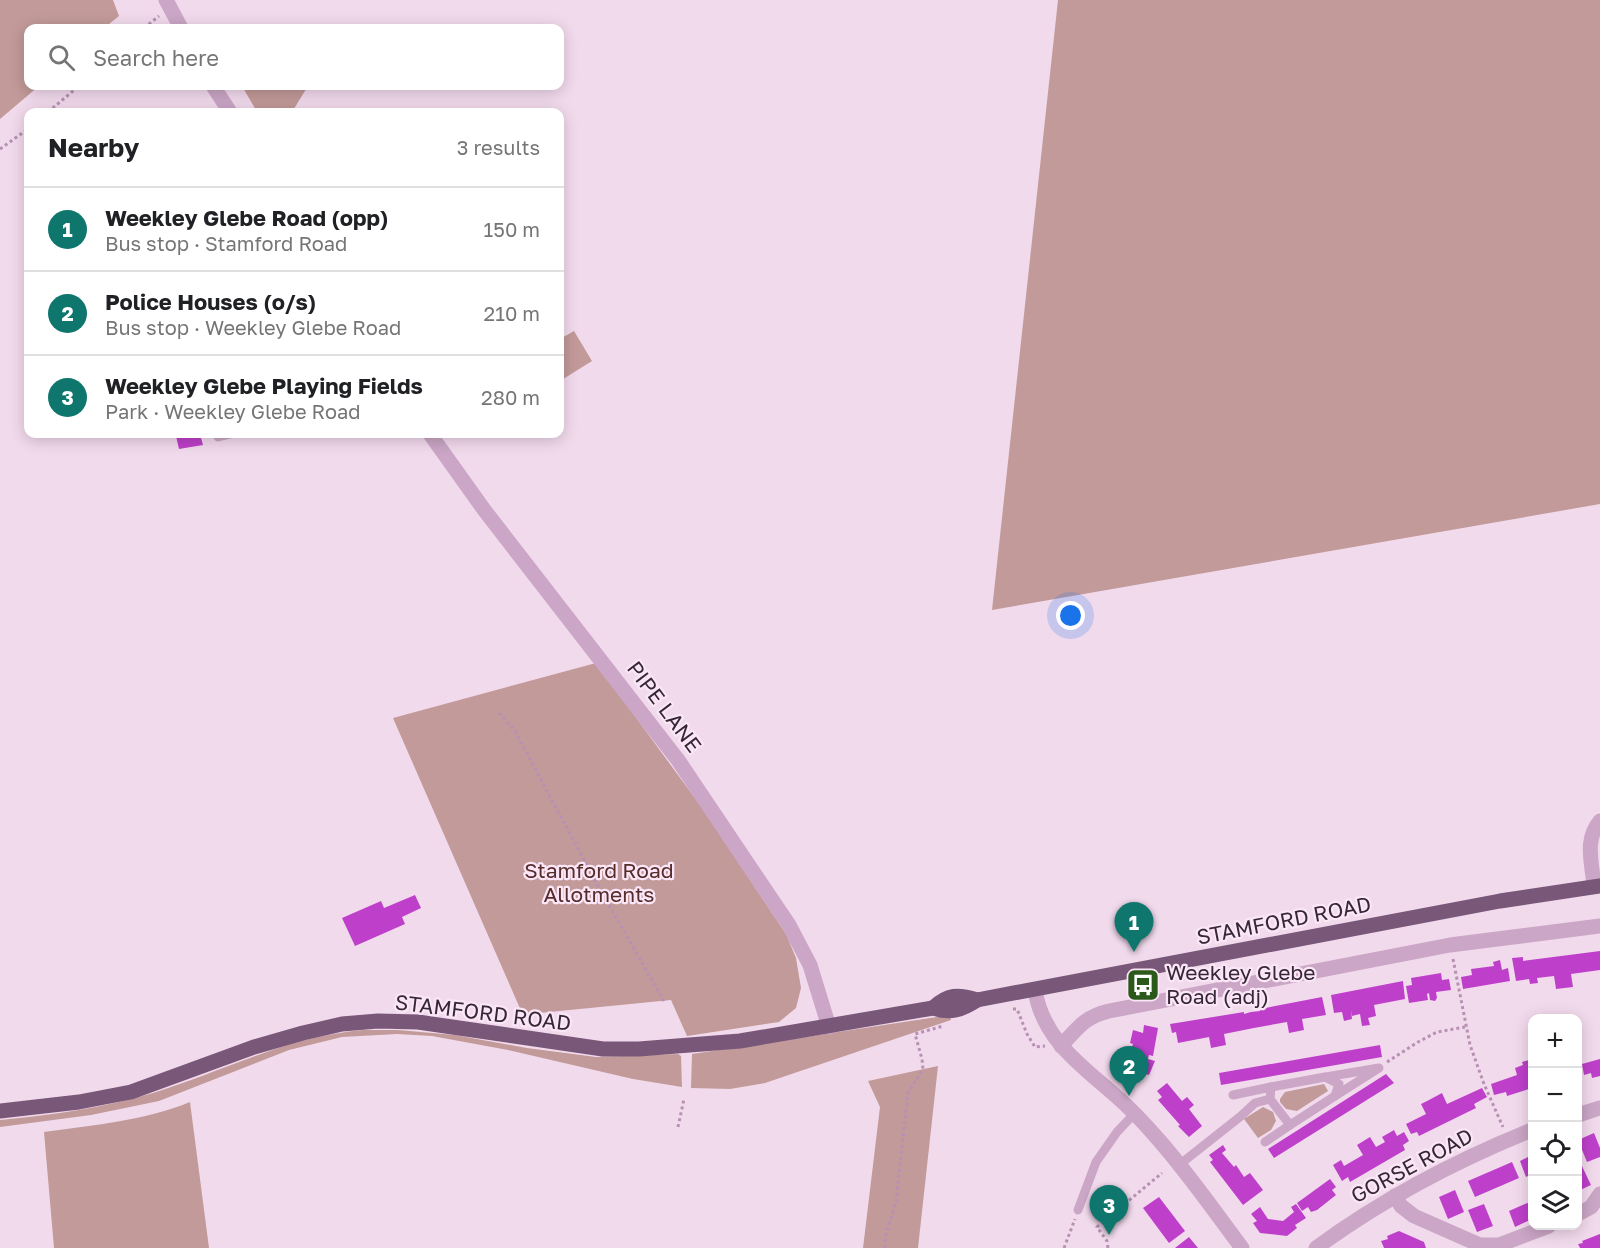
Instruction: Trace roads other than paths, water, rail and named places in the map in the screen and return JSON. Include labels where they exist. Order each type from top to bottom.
[{"type":"main road","name":"STAMFORD ROAD","points":[[0,1111],[79,1102],[131,1092],[254,1047],[342,1024],[378,1021],[418,1022],[603,1049],[687,1046],[740,1041],[933,1008],[946,1012],[964,1009],[977,1000],[1488,903],[1597,886]]},
{"type":"street","points":[[166,0],[179,24]]},
{"type":"street","points":[[216,90],[227,108]]},
{"type":"street","name":"PIPE LANE","points":[[433,438],[485,511],[678,760],[789,925],[810,965],[829,1027]]},
{"type":"street","points":[[1597,886],[1590,840],[1592,831],[1600,820]]},
{"type":"street","points":[[1060,1046],[1081,1023],[1094,1015],[1109,1011],[1450,945],[1600,927]]},
{"type":"street","points":[[1035,990],[1039,1011],[1060,1046],[1134,1114],[1179,1165],[1242,1248]]},
{"type":"street","points":[[1582,1114],[1600,1108]]},
{"type":"street","name":"GORSE ROAD","points":[[1316,1248],[1350,1223],[1395,1196],[1461,1161],[1528,1132]]},
{"type":"street","points":[[1582,1212],[1591,1207],[1600,1194]]},
{"type":"street","points":[[1395,1196],[1401,1206],[1414,1216],[1480,1245],[1499,1245],[1538,1230]]},
{"type":"lane","points":[[1233,1095],[1379,1068],[1265,1142]]},
{"type":"lane","points":[[1325,1077],[1339,1084],[1335,1096]]},
{"type":"lane","points":[[1271,1088],[1270,1099],[1290,1125]]},
{"type":"lane","points":[[1179,1165],[1255,1103],[1270,1099]]},
{"type":"lane","points":[[1078,1210],[1096,1162],[1117,1132],[1134,1114]]},
{"type":"place","name":"Weekley Glebe Road (opp)","points":[[1134,952]]},
{"type":"place","name":"Weekley Glebe Road (adj)","points":[[1143,985]]},
{"type":"place","name":"Police Houses (o/s)","points":[[1129,1096]]},
{"type":"place","name":"Weekley Glebe Playing Fields","points":[[1109,1235]]},
{"type":"park label","name":"Stamford Road Allotments","points":[[599,883]]}]
